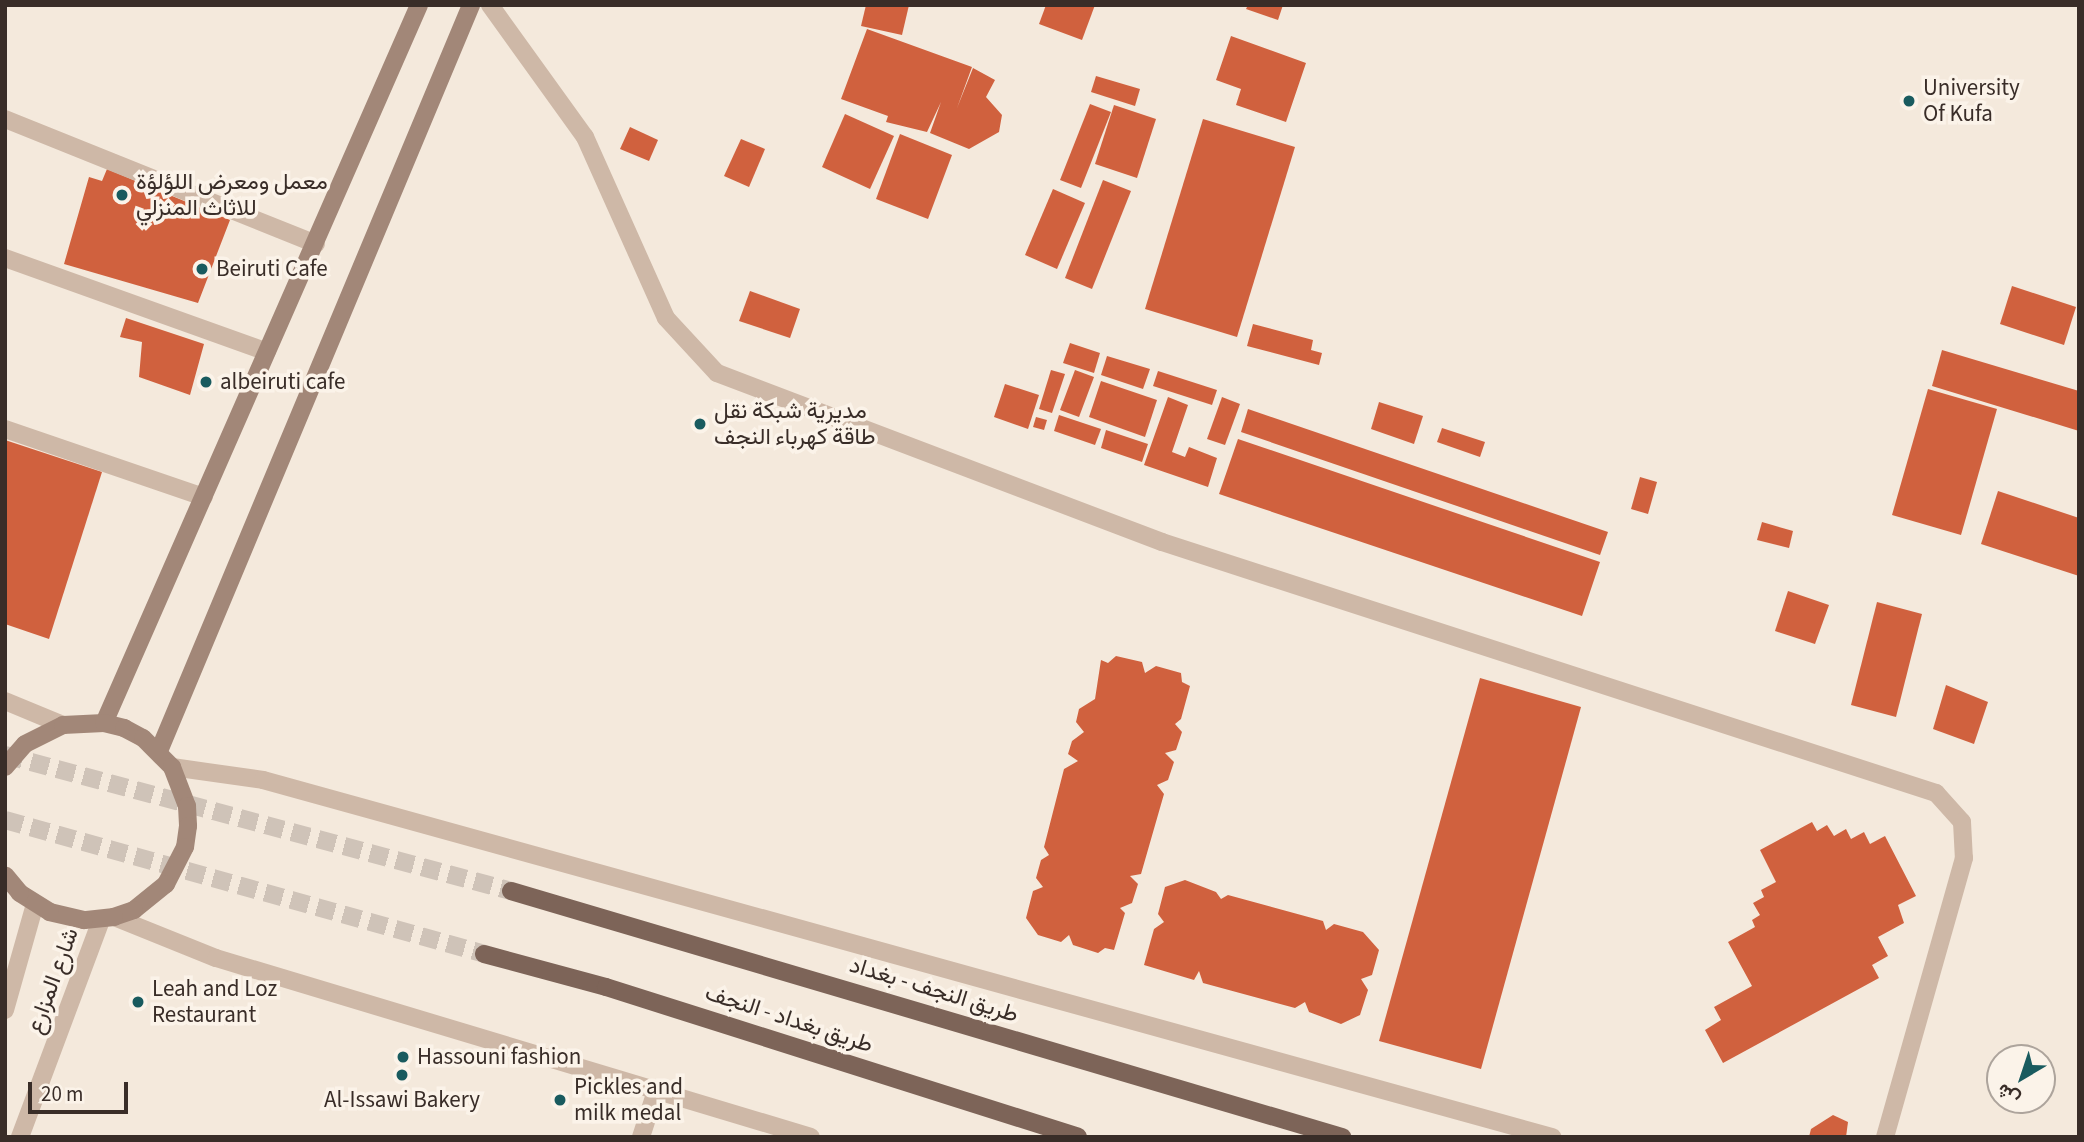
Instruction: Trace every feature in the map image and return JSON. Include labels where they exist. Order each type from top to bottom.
[{"type":"main road","points":[[104,723],[419,5]]},
{"type":"main road","points":[[159,751],[471,5]]},
{"type":"main road","points":[[5,767],[25,744],[63,724],[104,723],[143,738],[159,751],[172,767],[187,806],[185,847],[159,891],[108,918],[66,918],[35,904],[6,878]]},
{"type":"main road","name":"طريق النجف - بغداد","points":[[511,891],[1342,1137]]},
{"type":"main road","name":"طريق بغداد - النجف","points":[[484,954],[619,991],[1078,1137]]},
{"type":"street","points":[[490,5],[585,137],[666,318],[717,373],[1162,542],[1936,793],[1962,822],[1964,858],[1885,1137]]},
{"type":"street","points":[[5,119],[316,244]]},
{"type":"street","points":[[5,258],[267,352]]},
{"type":"street","points":[[5,429],[204,497]]},
{"type":"street","points":[[5,701],[63,724]]},
{"type":"street","points":[[172,767],[263,780],[1552,1137]]},
{"type":"street","name":"شارع المزارع","points":[[5,1010],[35,904]]},
{"type":"street","points":[[108,918],[216,958],[811,1137]]},
{"type":"street","name":"شارع المزارع","points":[[20,1137],[108,918]]},
{"type":"street","points":[[642,1137],[656,1091]]},
{"type":"building","points":[[866,5],[909,5],[902,35],[861,26]]},
{"type":"building","points":[[1046,5],[1095,5],[1082,40],[1039,24]]},
{"type":"building","points":[[1248,5],[1283,5],[1278,20],[1246,9]]},
{"type":"building","points":[[867,29],[972,67],[957,108],[973,68],[995,80],[986,97],[1002,115],[999,132],[969,149],[930,133],[941,102],[927,132],[886,122],[888,116],[841,99]]},
{"type":"building","points":[[1231,36],[1306,63],[1286,122],[1236,105],[1241,89],[1216,80]]},
{"type":"building","points":[[1096,76],[1140,89],[1135,106],[1091,92]]},
{"type":"building","points":[[1090,104],[1111,112],[1081,188],[1060,180]]},
{"type":"building","points":[[1114,105],[1156,119],[1137,178],[1095,164]]},
{"type":"building","points":[[845,114],[894,136],[870,189],[822,167]]},
{"type":"building","points":[[1203,119],[1295,147],[1237,337],[1145,309]]},
{"type":"building","points":[[630,127],[658,140],[649,161],[620,149]]},
{"type":"building","points":[[900,134],[952,155],[928,219],[876,199]]},
{"type":"building","points":[[741,139],[765,149],[749,187],[724,176]]},
{"type":"building","points":[[107,169],[230,220],[198,303],[64,264],[89,177],[102,181]]},
{"type":"building","points":[[1103,180],[1131,191],[1092,289],[1065,278]]},
{"type":"building","points":[[1053,189],[1085,203],[1057,269],[1025,255]]},
{"type":"building","points":[[2012,286],[2076,307],[2064,345],[2000,324]]},
{"type":"building","points":[[750,291],[800,309],[790,338],[739,321]]},
{"type":"building","points":[[126,318],[204,344],[190,395],[139,377],[142,342],[120,337]]},
{"type":"building","points":[[1253,324],[1313,340],[1311,350],[1322,353],[1319,365],[1247,346]]},
{"type":"building","points":[[1070,343],[1100,353],[1094,373],[1063,363]]},
{"type":"building","points":[[1942,350],[2079,391],[2079,431],[1932,386]]},
{"type":"building","points":[[1107,356],[1150,369],[1143,389],[1101,375]]},
{"type":"building","points":[[1051,370],[1065,374],[1052,413],[1039,409]]},
{"type":"building","points":[[1075,370],[1094,377],[1079,417],[1060,410]]},
{"type":"building","points":[[1158,371],[1217,390],[1212,405],[1153,386]]},
{"type":"building","points":[[1101,381],[1157,400],[1145,437],[1089,417]]},
{"type":"building","points":[[1005,384],[1039,395],[1028,429],[994,417]]},
{"type":"building","points":[[1928,389],[1997,409],[1961,535],[1892,515]]},
{"type":"building","points":[[1168,397],[1188,405],[1172,452],[1185,457],[1189,447],[1217,458],[1208,487],[1144,465]]},
{"type":"building","points":[[1222,397],[1240,404],[1225,445],[1207,439]]},
{"type":"building","points":[[1379,402],[1423,416],[1414,444],[1371,429]]},
{"type":"building","points":[[1248,409],[1608,532],[1600,555],[1241,432]]},
{"type":"building","points":[[1059,415],[1101,429],[1095,445],[1054,431]]},
{"type":"building","points":[[1036,417],[1047,420],[1044,430],[1033,427]]},
{"type":"building","points":[[1442,428],[1485,442],[1480,457],[1437,442]]},
{"type":"building","points":[[1106,430],[1148,444],[1142,462],[1101,448]]},
{"type":"building","points":[[1238,439],[1600,562],[1582,616],[1219,494]]},
{"type":"building","points":[[5,440],[102,472],[49,639],[5,624]]},
{"type":"building","points":[[1640,477],[1657,482],[1648,514],[1631,509]]},
{"type":"building","points":[[1998,491],[2079,518],[2079,576],[1981,544]]},
{"type":"building","points":[[1762,522],[1793,531],[1789,548],[1757,540]]},
{"type":"building","points":[[1788,591],[1829,605],[1815,644],[1775,631]]},
{"type":"building","points":[[1877,602],[1922,614],[1896,717],[1851,705]]},
{"type":"building","points":[[1116,656],[1142,662],[1145,673],[1156,666],[1181,673],[1182,682],[1190,686],[1181,719],[1175,724],[1182,732],[1176,750],[1165,753],[1174,762],[1168,780],[1157,785],[1164,794],[1141,874],[1130,876],[1138,884],[1132,903],[1120,908],[1125,913],[1114,950],[1105,948],[1098,953],[1073,945],[1069,935],[1061,942],[1038,935],[1026,918],[1033,891],[1043,887],[1036,878],[1041,860],[1049,855],[1044,847],[1064,769],[1078,761],[1068,754],[1072,741],[1084,732],[1076,722],[1079,709],[1095,699],[1101,660],[1108,663]]},
{"type":"building","points":[[1480,678],[1581,707],[1481,1069],[1379,1041]]},
{"type":"building","points":[[1946,685],[1988,702],[1974,744],[1933,729]]},
{"type":"building","points":[[1812,822],[1817,831],[1827,825],[1834,836],[1846,829],[1851,839],[1864,832],[1870,844],[1885,836],[1916,896],[1898,905],[1904,923],[1878,937],[1888,956],[1872,965],[1879,978],[1723,1063],[1705,1030],[1721,1020],[1714,1007],[1752,986],[1728,942],[1755,927],[1752,920],[1760,915],[1753,903],[1764,897],[1761,890],[1776,882],[1760,850]]},
{"type":"building","points":[[1185,880],[1216,892],[1221,899],[1228,895],[1323,921],[1326,930],[1334,924],[1363,932],[1379,950],[1372,975],[1361,979],[1368,990],[1360,1015],[1341,1024],[1309,1012],[1305,1002],[1295,1008],[1203,983],[1199,971],[1194,980],[1144,965],[1154,929],[1164,922],[1158,914],[1165,887]]},
{"type":"building","points":[[1833,1115],[1848,1122],[1846,1137],[1809,1137],[1811,1129]]},
{"type":"tunnel","points":[[5,755],[511,891]]},
{"type":"tunnel","points":[[5,820],[484,954]]},
{"type":"place","name":"University Of Kufa","points":[[1909,101]]},
{"type":"place","name":"معمل ومعرض اللؤلؤة للاثاث المنزلي","points":[[122,195]]},
{"type":"place","name":"Beiruti Cafe","points":[[202,269]]},
{"type":"place","name":"albeiruti cafe","points":[[206,382]]},
{"type":"place","name":"مديرية شبكة نقل طاقة كهرباء النجف","points":[[700,424]]},
{"type":"place","name":"Leah and Loz Restaurant","points":[[138,1002]]},
{"type":"place","name":"Hassouni fashion","points":[[403,1057]]},
{"type":"place","name":"Al-Issawi Bakery","points":[[402,1075]]},
{"type":"place","name":"Pickles and milk medal","points":[[560,1100]]}]
